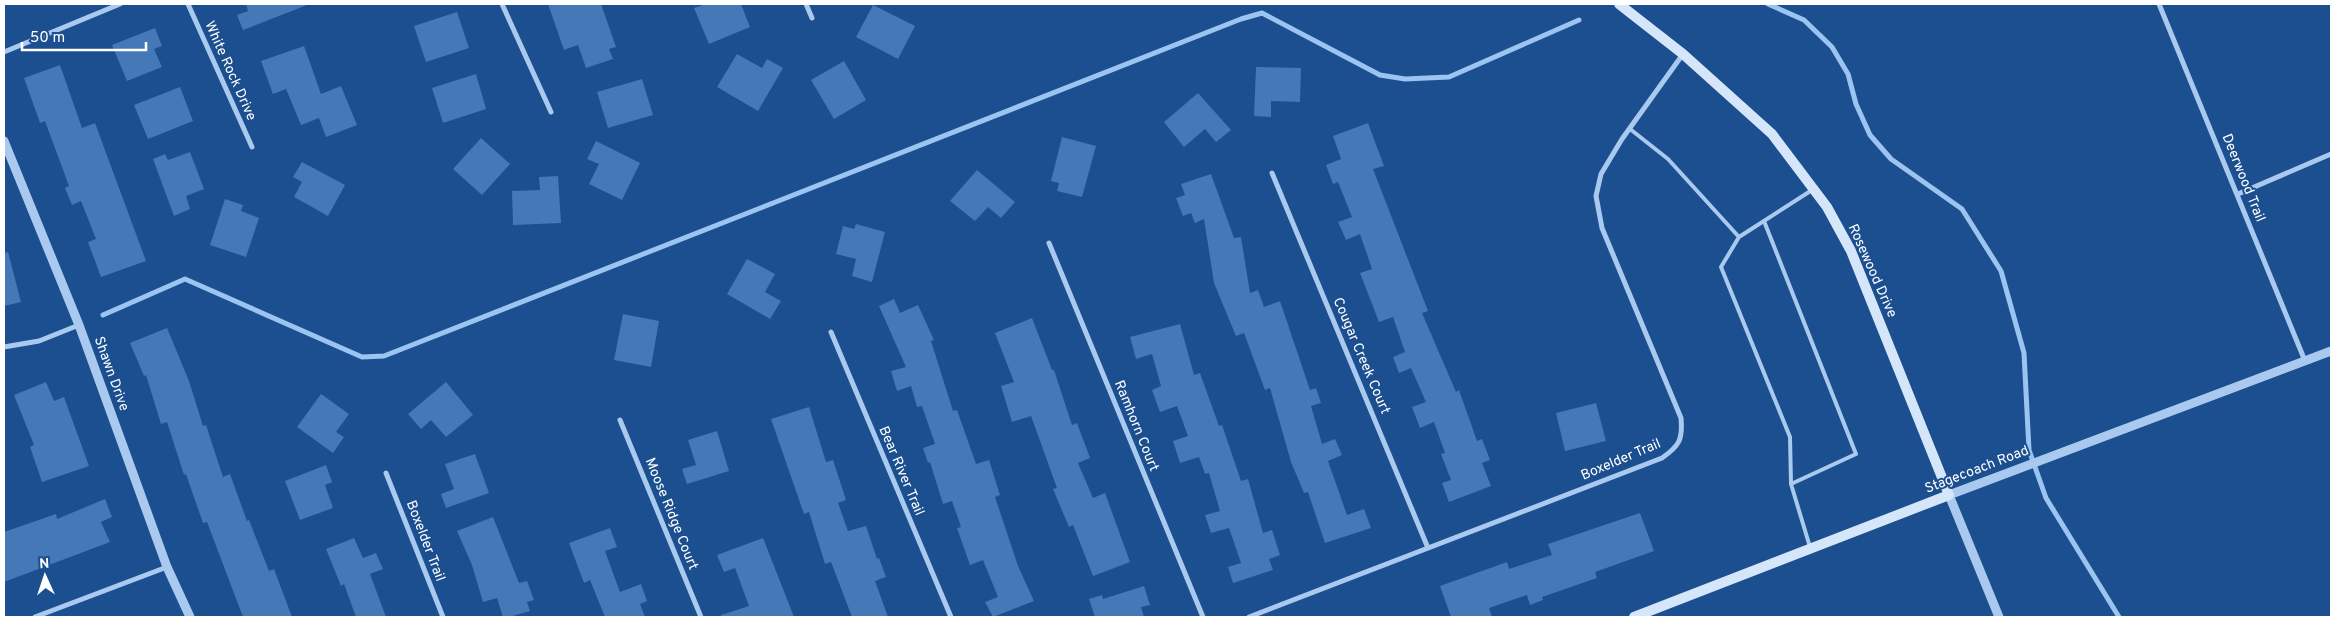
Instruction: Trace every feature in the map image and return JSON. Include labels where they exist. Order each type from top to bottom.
[{"type":"main road","name":"Rosewood Drive","points":[[1619,4],[1683,54],[1772,134],[1827,207],[1851,251],[1949,495]]},
{"type":"main road","name":"Stagecoach Road","points":[[1634,617],[1949,495]]},
{"type":"street","points":[[4,52],[120,4]]},
{"type":"street","name":"White Rock Drive","points":[[188,4],[252,147]]},
{"type":"street","points":[[502,4],[551,112]]},
{"type":"street","points":[[806,4],[812,18]]},
{"type":"street","name":"Deerwood Trail","points":[[2159,4],[2305,361]]},
{"type":"street","name":"Boxelder Trail","points":[[1249,617],[1662,458],[1676,448],[1682,434],[1681,418],[1602,228],[1596,196],[1601,174],[1683,54]]},
{"type":"street","name":"Shawn Drive","points":[[4,141],[79,325],[168,567],[190,617]]},
{"type":"street","points":[[2238,194],[2331,154]]},
{"type":"street","name":"Cougar Creek Court","points":[[1272,172],[1428,548]]},
{"type":"street","name":"Ramhorn Court","points":[[1049,243],[1203,617]]},
{"type":"street","points":[[4,347],[39,341],[79,325]]},
{"type":"street","name":"Bear River Trail","points":[[831,332],[950,617]]},
{"type":"street","name":"Stagecoach Road","points":[[1949,495],[2331,351]]},
{"type":"street","name":"Moose Ridge Court","points":[[620,420],[701,617]]},
{"type":"street","name":"Boxelder Trail","points":[[386,473],[442,617]]},
{"type":"street","name":"Rosewood Drive","points":[[1949,495],[1999,617]]},
{"type":"street","points":[[36,617],[168,567]]},
{"type":"lane","points":[[1630,129],[1668,159],[1739,237]]},
{"type":"lane","points":[[1810,549],[1791,484],[1790,437],[1721,267],[1739,237],[1814,189]]},
{"type":"lane","points":[[1764,221],[1856,454],[1791,484]]},
{"type":"building","points":[[246,4],[307,5],[243,30],[237,15],[248,11]]},
{"type":"building","points":[[548,4],[601,4],[616,47],[609,49],[613,59],[586,68],[578,45],[564,50]]},
{"type":"building","points":[[706,4],[741,4],[750,27],[709,44],[694,8]]},
{"type":"building","points":[[873,5],[915,26],[898,59],[856,37]]},
{"type":"building","points":[[457,12],[469,48],[426,62],[414,26]]},
{"type":"building","points":[[155,28],[162,46],[154,49],[162,67],[127,81],[112,45]]},
{"type":"building","points":[[304,46],[321,94],[341,86],[357,125],[326,137],[319,118],[301,125],[286,89],[273,94],[261,61]]},
{"type":"building","points":[[737,54],[762,68],[767,59],[783,68],[758,111],[717,87]]},
{"type":"building","points":[[844,61],[866,100],[834,119],[811,80]]},
{"type":"building","points":[[60,65],[82,128],[95,123],[146,261],[101,277],[88,242],[96,239],[81,201],[72,205],[65,188],[69,186],[45,121],[40,123],[24,78]]},
{"type":"building","points":[[1256,67],[1301,68],[1300,102],[1271,101],[1271,117],[1254,116]]},
{"type":"building","points":[[476,74],[486,109],[443,123],[432,88]]},
{"type":"building","points":[[642,79],[653,115],[608,128],[597,92]]},
{"type":"building","points":[[180,87],[193,121],[148,139],[134,105]]},
{"type":"building","points":[[1198,93],[1231,130],[1216,142],[1205,129],[1184,147],[1164,122]]},
{"type":"building","points":[[1368,123],[1384,166],[1373,169],[1428,311],[1422,313],[1456,392],[1459,390],[1477,441],[1482,439],[1490,460],[1482,463],[1491,486],[1449,502],[1442,483],[1451,480],[1441,454],[1445,453],[1434,422],[1420,428],[1412,407],[1426,402],[1411,368],[1399,373],[1393,357],[1405,352],[1393,317],[1379,322],[1360,273],[1372,269],[1360,234],[1346,240],[1338,222],[1352,217],[1338,182],[1333,184],[1326,165],[1341,159],[1333,136]]},
{"type":"building","points":[[1062,137],[1096,146],[1082,197],[1057,191],[1059,183],[1051,181]]},
{"type":"building","points":[[481,138],[510,164],[482,195],[453,169]]},
{"type":"building","points":[[596,141],[640,163],[622,200],[589,184],[599,164],[587,159]]},
{"type":"building","points":[[190,152],[204,189],[186,196],[190,209],[174,216],[153,159],[165,154],[168,160]]},
{"type":"building","points":[[302,162],[345,185],[328,216],[294,197],[302,182],[293,177]]},
{"type":"building","points":[[977,170],[1015,202],[1001,218],[988,207],[975,221],[950,201]]},
{"type":"building","points":[[1211,174],[1234,238],[1241,237],[1250,293],[1258,290],[1264,307],[1280,301],[1310,390],[1316,388],[1321,403],[1311,406],[1322,444],[1335,439],[1342,455],[1328,461],[1347,515],[1364,509],[1371,528],[1325,543],[1308,492],[1304,493],[1291,462],[1270,388],[1265,390],[1244,333],[1236,336],[1214,283],[1204,219],[1195,223],[1191,213],[1183,216],[1176,198],[1185,195],[1181,184]]},
{"type":"building","points":[[558,176],[561,223],[513,225],[512,191],[540,190],[539,177]]},
{"type":"building","points":[[225,199],[243,205],[241,211],[259,218],[246,257],[210,245]]},
{"type":"building","points":[[856,224],[885,232],[872,282],[852,276],[856,259],[836,254],[843,226],[854,229]]},
{"type":"building","points":[[8,252],[21,302],[4,306],[4,253]]},
{"type":"building","points":[[747,259],[775,274],[765,292],[781,301],[770,319],[727,294]]},
{"type":"building","points":[[894,299],[900,313],[918,305],[934,340],[931,341],[953,411],[957,410],[976,464],[989,460],[1000,495],[995,497],[1018,566],[1034,601],[993,617],[985,602],[998,597],[983,560],[970,565],[957,528],[961,527],[952,501],[943,504],[930,462],[928,463],[923,448],[935,444],[922,406],[917,407],[911,386],[897,391],[891,371],[906,367],[879,306]]},
{"type":"building","points":[[623,314],[659,321],[651,367],[614,360]]},
{"type":"building","points":[[1032,318],[1052,370],[1054,370],[1072,425],[1077,423],[1090,458],[1078,463],[1093,498],[1105,493],[1130,562],[1093,576],[1073,525],[1069,527],[1053,489],[1057,488],[1031,416],[1012,422],[1001,386],[1014,382],[995,333]]},
{"type":"building","points":[[1180,324],[1194,375],[1200,373],[1219,426],[1222,425],[1241,481],[1248,479],[1263,533],[1272,530],[1280,555],[1269,559],[1273,570],[1233,583],[1228,567],[1241,563],[1229,528],[1211,533],[1205,515],[1220,511],[1209,473],[1205,474],[1199,457],[1180,463],[1173,441],[1188,436],[1177,406],[1160,412],[1152,390],[1161,386],[1152,354],[1136,359],[1130,337]]},
{"type":"building","points":[[167,328],[189,381],[203,426],[206,425],[223,477],[230,474],[247,521],[249,520],[269,571],[274,569],[292,617],[243,617],[207,522],[203,523],[186,474],[184,475],[167,422],[161,424],[146,375],[144,376],[130,343]]},
{"type":"building","points":[[46,382],[54,401],[64,397],[89,466],[42,482],[30,447],[34,445],[14,395]]},
{"type":"building","points":[[446,382],[473,415],[446,437],[431,420],[421,429],[408,414]]},
{"type":"building","points":[[321,394],[349,414],[336,432],[344,437],[333,453],[297,427]]},
{"type":"building","points":[[1596,403],[1606,441],[1565,451],[1556,413]]},
{"type":"building","points":[[809,407],[826,462],[833,460],[846,500],[838,503],[848,531],[866,526],[877,559],[879,558],[886,577],[875,581],[888,617],[852,617],[831,562],[825,564],[809,512],[804,514],[771,419]]},
{"type":"building","points":[[717,431],[729,471],[687,484],[682,469],[696,465],[688,440]]},
{"type":"building","points":[[475,454],[489,493],[446,508],[441,494],[454,489],[445,464]]},
{"type":"building","points":[[326,465],[332,482],[325,485],[333,508],[300,520],[285,481]]},
{"type":"building","points":[[105,499],[112,517],[101,522],[110,542],[4,582],[4,532],[56,514],[57,519]]},
{"type":"building","points":[[1640,513],[1654,551],[1595,572],[1597,578],[1542,597],[1543,600],[1530,605],[1527,595],[1489,608],[1492,617],[1451,617],[1440,586],[1507,562],[1509,569],[1552,555],[1548,544]]},
{"type":"building","points":[[493,517],[519,583],[527,581],[534,600],[527,602],[530,611],[509,617],[503,617],[497,598],[483,602],[472,565],[457,531]]},
{"type":"building","points":[[610,528],[617,547],[605,551],[620,592],[641,584],[647,601],[640,604],[645,617],[605,617],[590,580],[584,583],[569,543]]},
{"type":"building","points":[[354,538],[363,558],[376,553],[383,569],[370,574],[386,617],[356,617],[344,584],[341,586],[326,549]]},
{"type":"building","points":[[763,538],[794,617],[721,617],[721,615],[749,606],[735,568],[724,572],[717,555]]},
{"type":"building","points":[[1144,586],[1150,605],[1141,607],[1144,617],[1095,617],[1089,599],[1102,595],[1103,599]]},
{"type":"waterway","points":[[1768,4],[1804,20],[1832,47],[1848,74],[1856,104],[1870,135],[1891,159],[1962,209],[2001,271],[2024,353],[2029,450],[2046,498],[2119,617]]},
{"type":"waterway","points":[[103,315],[185,279],[362,357],[384,356],[1241,19],[1262,13],[1380,75],[1405,79],[1449,77],[1579,20]]}]
